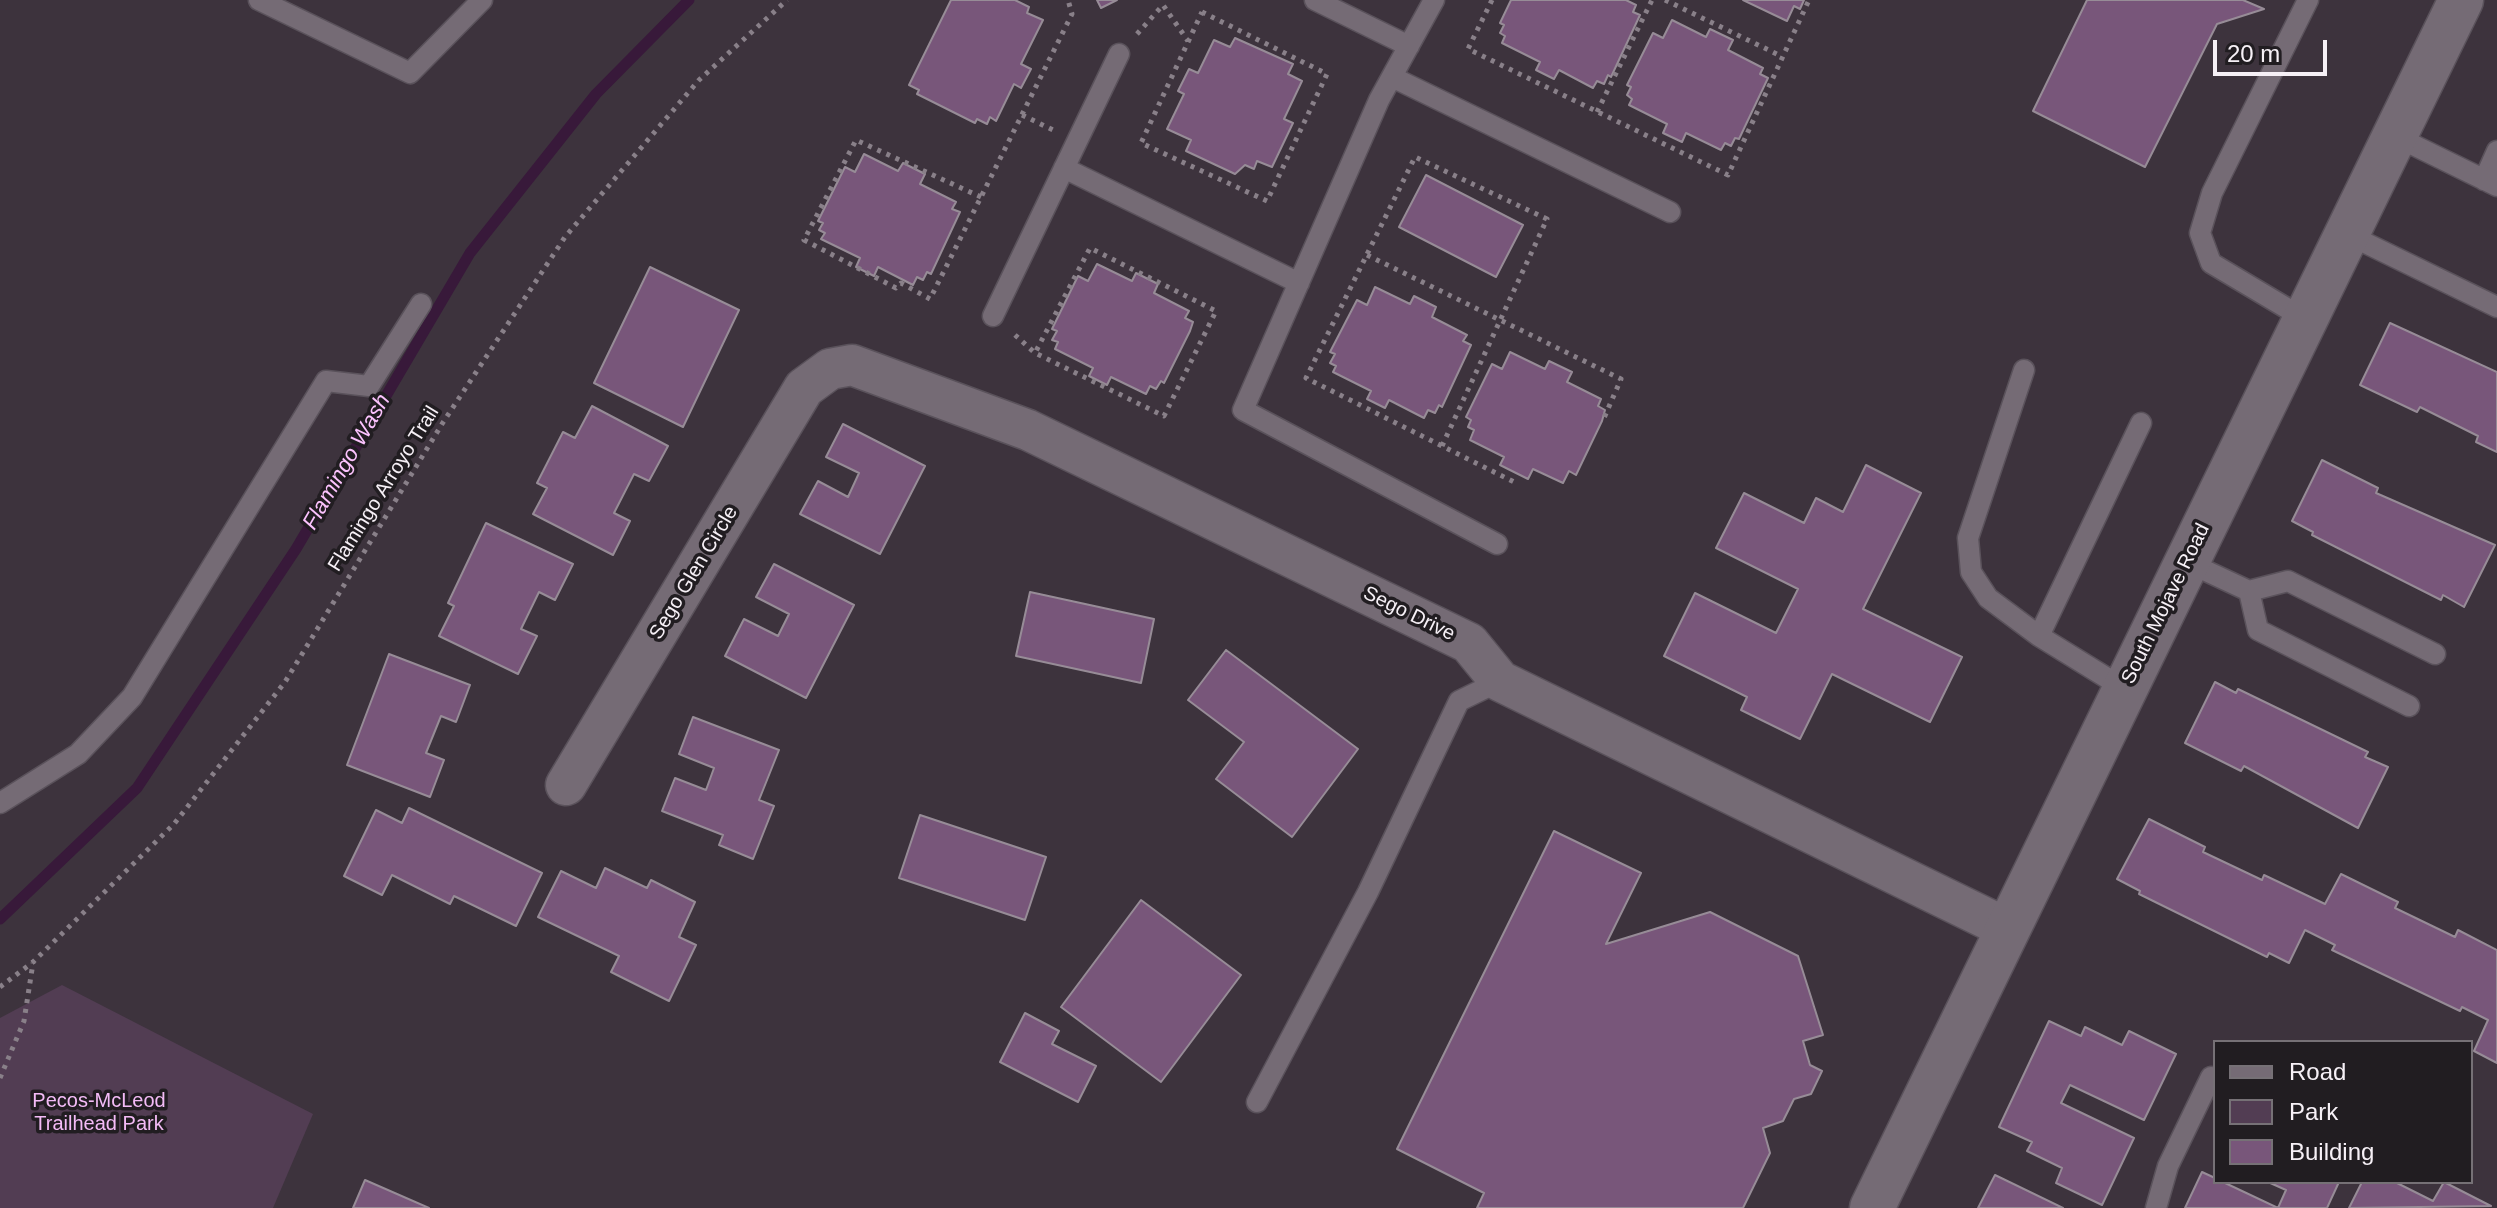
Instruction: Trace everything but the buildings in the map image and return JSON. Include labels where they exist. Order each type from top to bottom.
[{"type":"street","name":"South Mojave Road","points":[[1872,1208],[2461,0]]},
{"type":"street","name":"Sego Drive","points":[[830,369],[852,365],[1028,430],[1469,643],[1500,681],[2008,929]]},
{"type":"street","name":"Sego Glen Circle","points":[[566,785],[804,388],[830,369]]},
{"type":"lane","points":[[259,0],[410,73],[482,0]]},
{"type":"lane","points":[[1315,0],[1409,46]]},
{"type":"lane","points":[[1434,0],[1392,77],[1243,410],[1497,544]]},
{"type":"lane","points":[[2305,319],[2211,263],[2200,233],[2212,193],[2308,0]]},
{"type":"lane","points":[[993,316],[1119,54]]},
{"type":"lane","points":[[1392,77],[1670,212]]},
{"type":"lane","points":[[2395,136],[2491,183],[2497,151]]},
{"type":"lane","points":[[1064,168],[1299,283]]},
{"type":"lane","points":[[2347,234],[2497,307]]},
{"type":"lane","points":[[0,803],[78,754],[132,697],[326,381],[369,386],[421,304]]},
{"type":"lane","points":[[2024,370],[1968,538],[1971,572],[1988,598],[2039,636],[2125,689]]},
{"type":"lane","points":[[2039,636],[2141,423]]},
{"type":"lane","points":[[2187,562],[2249,591],[2288,581],[2435,654]]},
{"type":"lane","points":[[2249,591],[2258,630],[2409,706]]},
{"type":"lane","points":[[1257,1102],[1368,892],[1459,701],[1500,681]]},
{"type":"lane","points":[[2156,1208],[2168,1166],[2211,1077]]},
{"type":"path","name":"Flamingo Arroyo Trail","points":[[0,987],[33,962],[174,824],[285,682],[442,424],[565,237],[699,80],[787,0]]},
{"type":"path","points":[[981,197],[856,140],[804,240],[896,288],[901,283],[930,299],[981,197],[1072,14],[1068,0]]},
{"type":"path","points":[[1492,0],[1468,49],[1728,175],[1809,0]]},
{"type":"path","points":[[1597,112],[1652,0]]},
{"type":"path","points":[[1665,0],[1781,56]]},
{"type":"path","points":[[1119,54],[1163,5],[1188,41]]},
{"type":"path","points":[[1202,12],[1327,74],[1267,201],[1141,143],[1188,41],[1202,12]]},
{"type":"path","points":[[1442,446],[1547,219],[1415,157],[1306,378],[1442,446],[1516,483]]},
{"type":"path","points":[[993,316],[1035,353],[1164,416],[1216,311],[1090,248],[1035,353]]},
{"type":"path","points":[[1367,255],[1621,379],[1604,418]]},
{"type":"path","points":[[0,1078],[24,1021],[33,962]]},
{"type":"green space","name":"Pecos-McLeod Trailhead Park","points":[[62,985],[313,1114],[273,1208],[0,1208],[0,1018]]},
{"type":"waterway","name":"Flamingo Wash","points":[[0,919],[137,788],[296,549],[470,253],[596,94],[689,0]]}]
